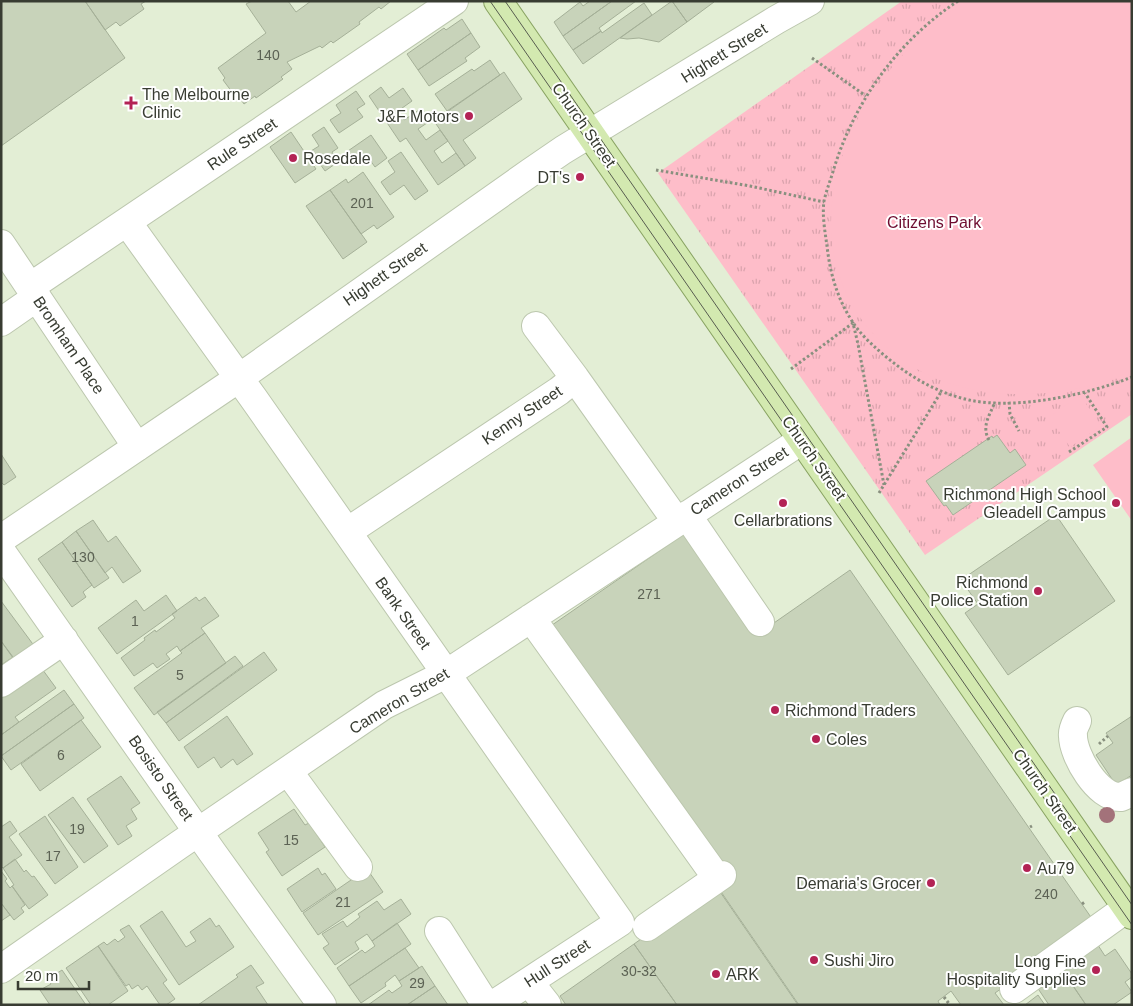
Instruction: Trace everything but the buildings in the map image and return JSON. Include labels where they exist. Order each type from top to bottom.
[{"type":"main road","name":"Church Street","points":[[498,1],[1129,911]]},
{"type":"street","name":"Rule Street","points":[[1,322],[34,292],[127,222],[454,1]]},
{"type":"street","name":"Highett Street","points":[[776,20],[804,1]]},
{"type":"street","name":"Highett Street","points":[[1,539],[239,378],[531,172],[776,20],[810,1]]},
{"type":"street","name":"Bank Street","points":[[127,222],[239,378],[620,922]]},
{"type":"street","name":"Bromham Place","points":[[1,244],[136,447]]},
{"type":"street","points":[[536,326],[575,378]]},
{"type":"street","name":"Kenny Street","points":[[347,532],[559,391],[575,378],[760,622]]},
{"type":"street","name":"Cameron Street","points":[[1,969],[384,705],[446,674],[802,440]]},
{"type":"street","name":"Bosisto Street","points":[[1,551],[322,1005]]},
{"type":"street","points":[[531,618],[621,744],[720,877],[647,926]]},
{"type":"street","points":[[1,684],[64,640]]},
{"type":"street","points":[[1076,720],[1072,734],[1077,754],[1092,779],[1100,789],[1111,795],[1121,797],[1132,792]]},
{"type":"street","points":[[288,771],[358,867]]},
{"type":"street","points":[[1014,989],[1129,911]]},
{"type":"street","name":"Hull Street","points":[[493,1005],[620,922]]},
{"type":"street","points":[[439,931],[486,1005]]},
{"type":"street","points":[[529,982],[547,1005]]},
{"type":"path","points":[[884,485],[853,323],[834,285],[824,229],[824,202],[838,156],[866,96],[891,61],[917,33],[944,10],[958,1]]},
{"type":"path","points":[[812,58],[866,96]]},
{"type":"path","points":[[656,170],[750,186],[824,202]]},
{"type":"path","points":[[791,369],[853,323]]},
{"type":"path","points":[[853,323],[892,362],[916,379],[941,392],[970,400],[996,402],[1044,400],[1084,393],[1132,377]]},
{"type":"path","points":[[879,493],[941,392]]},
{"type":"path","points":[[1069,452],[1107,427],[1084,393]]},
{"type":"path","points":[[989,440],[986,434],[986,423],[996,402]]},
{"type":"path","points":[[1009,402],[1010,414],[1019,431]]},
{"type":"path","points":[[944,997],[950,1005]]},
{"type":"green space","name":"Citizens Park","points":[[902,1],[1132,1],[1132,414],[925,555],[658,173]]},
{"type":"green space","points":[[967,1],[1132,1],[1132,371],[1118,377],[1089,386],[1059,392],[1029,394],[979,391],[945,382],[913,367],[885,346],[855,310],[838,270],[831,228],[834,186],[846,144],[866,105],[891,68],[933,26]]},
{"type":"green space","points":[[1080,395],[1101,426],[1070,447],[1049,417]]},
{"type":"green space","points":[[1132,437],[1132,521],[1093,465]]},
{"type":"tram line","points":[[490,1],[1132,925]]},
{"type":"tram line","points":[[505,1],[1132,905]]},
{"type":"place","name":"The Melbourne Clinic","points":[[131,103]]},
{"type":"place","name":"J&F Motors","points":[[469,116]]},
{"type":"place","name":"Rosedale","points":[[293,158]]},
{"type":"place","name":"DT's","points":[[580,177]]},
{"type":"place","name":"Cellarbrations","points":[[783,503]]},
{"type":"place","name":"Richmond High School Gleadell Campus","points":[[1116,503]]},
{"type":"place","name":"Richmond Police Station","points":[[1038,591]]},
{"type":"place","name":"Richmond Traders","points":[[775,710]]},
{"type":"place","name":"Coles","points":[[816,739]]},
{"type":"place","name":"Au79","points":[[1027,868]]},
{"type":"place","name":"Demaria's Grocer","points":[[931,883]]},
{"type":"place","name":"Sushi Jiro","points":[[814,960]]},
{"type":"place","name":"Long Fine Hospitality Supplies","points":[[1096,970]]},
{"type":"place","name":"ARK","points":[[716,974]]}]
